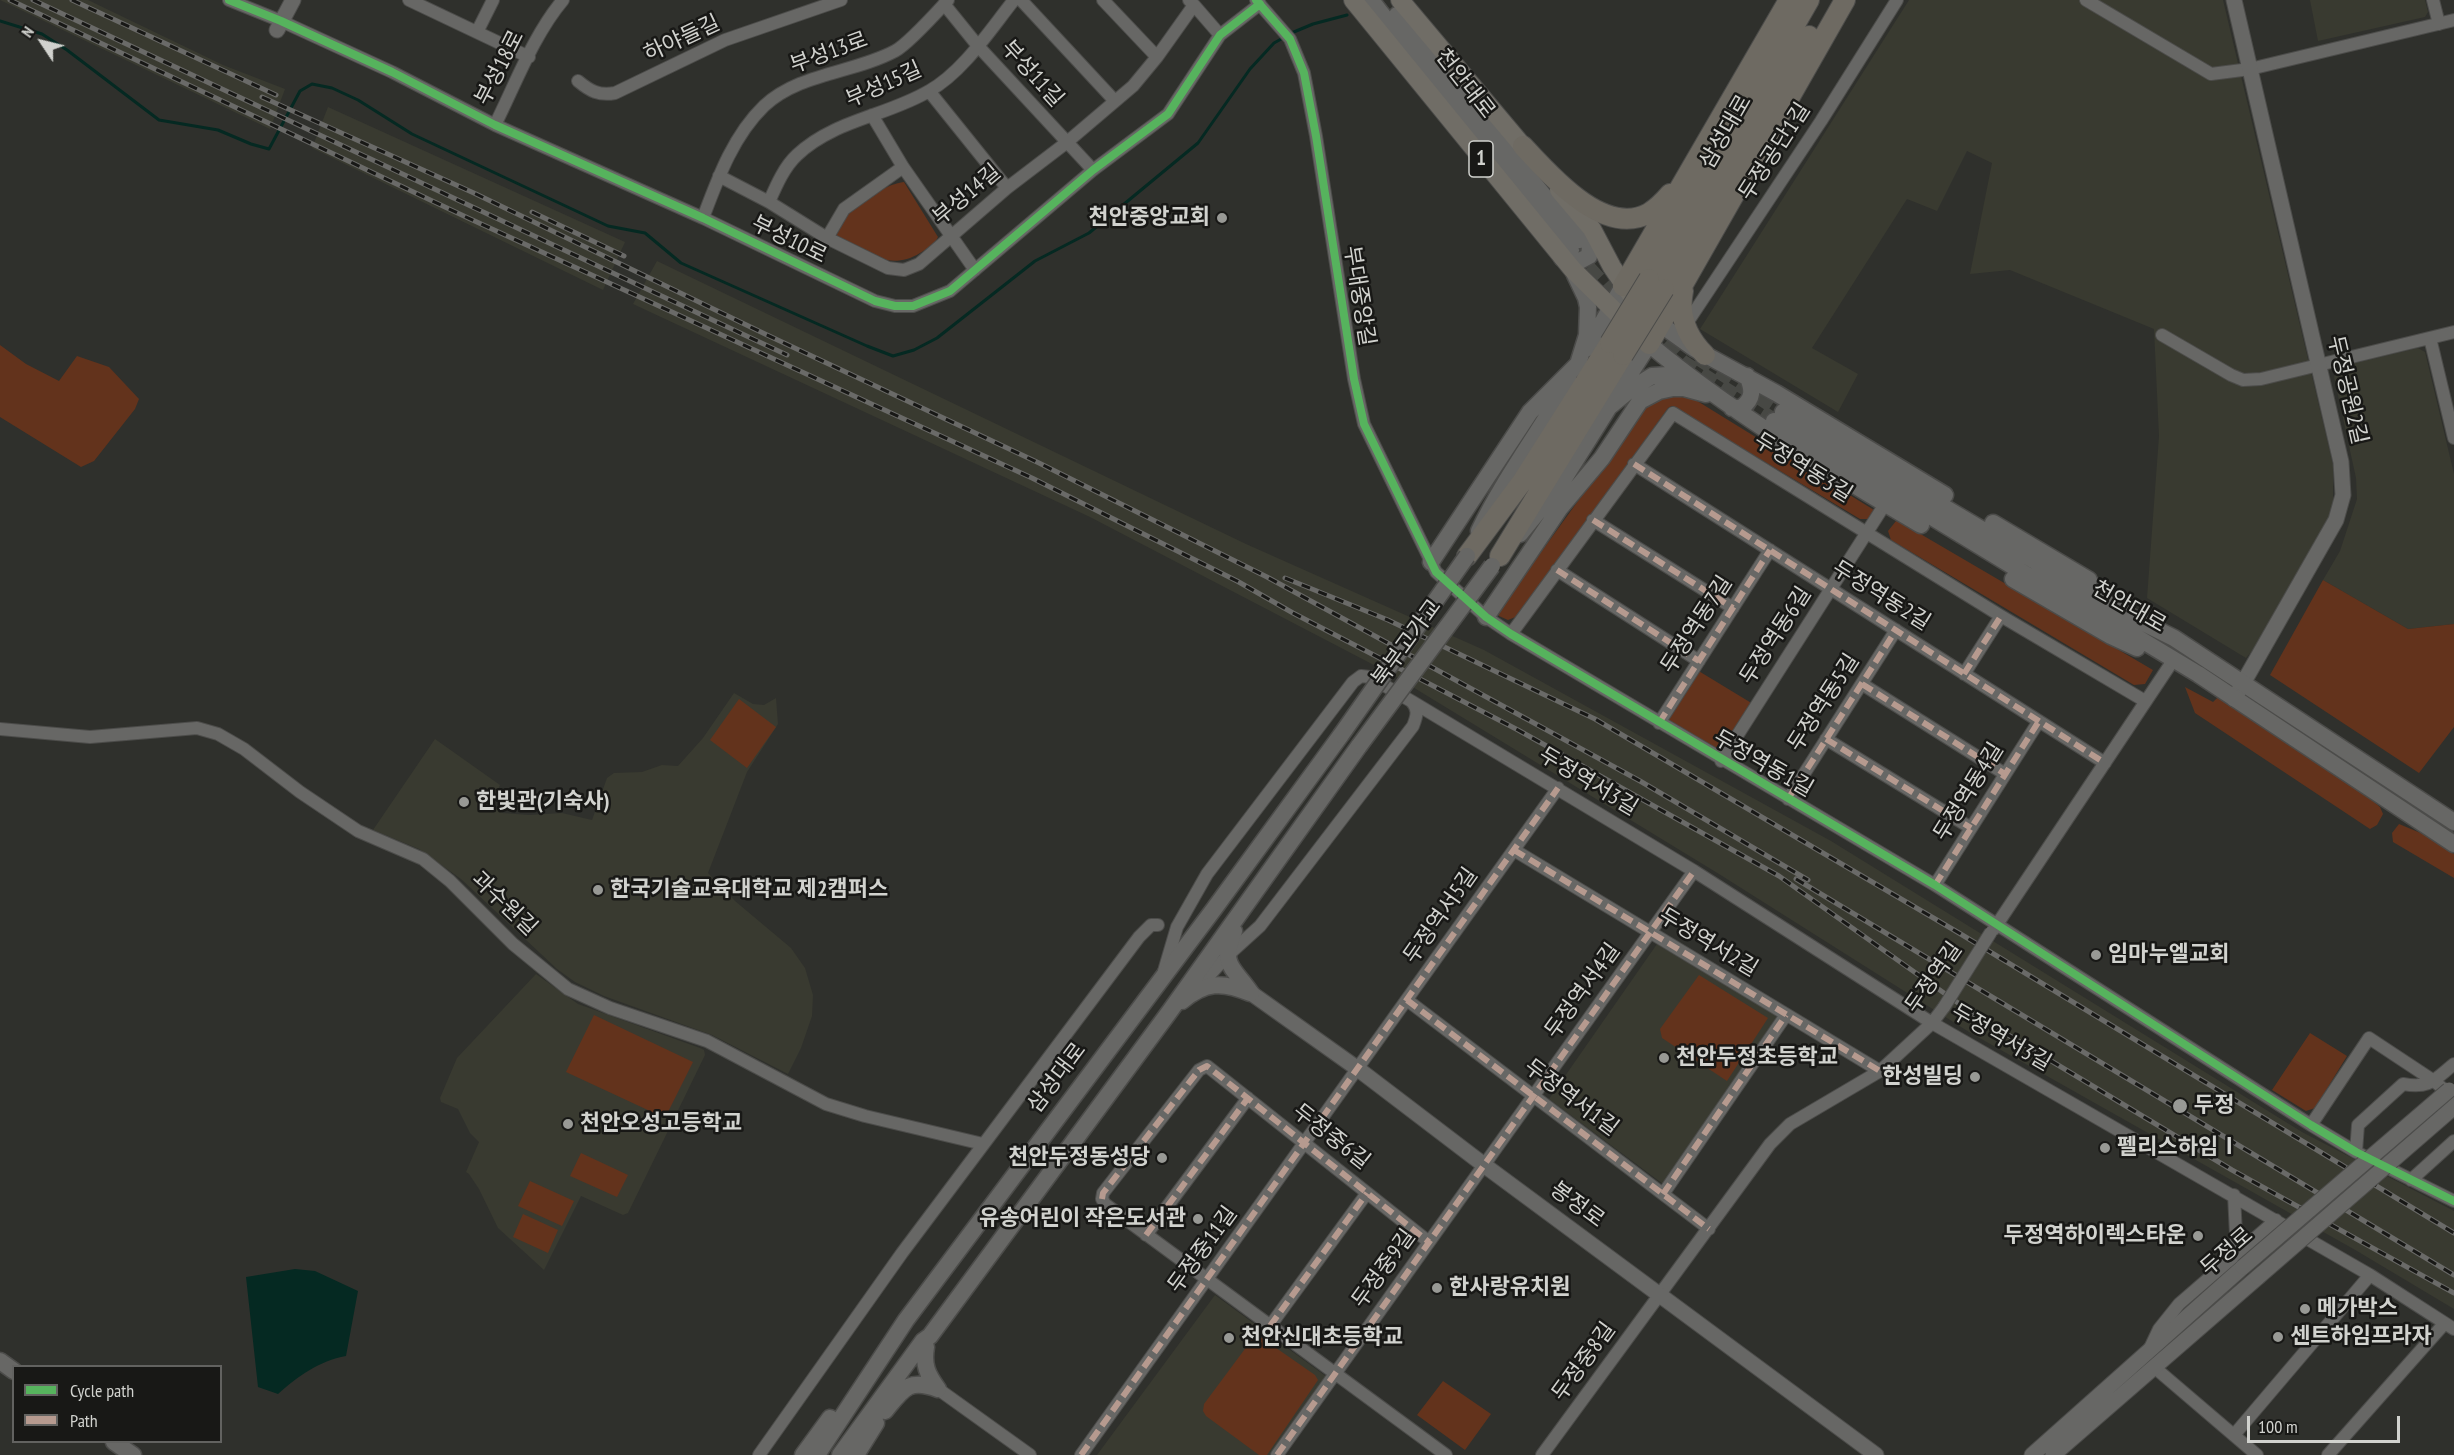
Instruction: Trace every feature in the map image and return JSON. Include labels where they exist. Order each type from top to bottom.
[{"type":"highway","name":"1","points":[[1523,146],[1582,202],[1608,216],[1622,219],[1648,213],[1685,180],[1789,0]]},
{"type":"highway","name":"삼성대로","points":[[1656,284],[1809,0]]},
{"type":"highway","name":"삼성대로","points":[[1656,284],[1831,0]]},
{"type":"highway","points":[[1650,344],[1845,0]]},
{"type":"highway","points":[[1623,286],[1685,180]]},
{"type":"highway","points":[[1684,282],[1680,303],[1685,326],[1695,345],[1706,355]]},
{"type":"highway","points":[[1496,561],[1656,284]]},
{"type":"highway","points":[[1467,556],[1617,349]]},
{"type":"main road","name":"1","points":[[1353,0],[1576,250],[1611,309]]},
{"type":"main road","name":"천안대로","points":[[1371,0],[1458,112],[1576,250]]},
{"type":"main road","name":"천안대로","points":[[1385,0],[1576,250]]},
{"type":"main road","name":"1","points":[[1400,0],[1523,146]]},
{"type":"main road","points":[[1523,146],[1576,250],[1588,307],[1587,335],[1578,364]]},
{"type":"main road","points":[[1576,250],[1623,286],[1660,324],[1706,355],[1776,393],[2100,586],[2174,638]]},
{"type":"main road","points":[[1434,567],[1530,412],[1578,364],[1623,286]]},
{"type":"main road","points":[[1611,309],[1685,374],[1757,425],[2058,606],[2170,665],[2198,675]]},
{"type":"main road","name":"북부고가교","points":[[1241,912],[1359,746],[1496,561],[1560,485],[1650,344]]},
{"type":"main road","name":"북부고가교","points":[[1341,735],[1467,556],[1494,499],[1550,414],[1578,364]]},
{"type":"main road","points":[[1609,407],[1652,376],[1685,374]]},
{"type":"main road","points":[[1486,617],[1560,508],[1602,458],[1640,401],[1659,391],[1673,388],[1699,391],[1725,404],[1741,408],[1750,398],[1753,390],[1747,376]]},
{"type":"main road","points":[[1757,425],[1753,418],[1757,405],[1767,395],[1776,393]]},
{"type":"main road","name":"천안대로","points":[[2454,822],[2174,638],[2109,605],[1779,417],[1998,558],[2105,618],[2198,675],[2454,844]]},
{"type":"main road","name":"삼성대로","points":[[817,1455],[906,1320],[1341,735]]},
{"type":"main road","points":[[1241,912],[1228,946],[1227,956],[1236,976],[1251,993]]},
{"type":"main road","points":[[856,1455],[928,1341],[1241,912]]},
{"type":"main road","points":[[1170,1011],[1196,990],[1210,985],[1225,986],[1251,993]]},
{"type":"main road","points":[[803,1455],[879,1351],[906,1320]]},
{"type":"main road","points":[[840,1455],[923,1341],[928,1341]]},
{"type":"main road","points":[[928,1341],[924,1361],[926,1370],[938,1389]]},
{"type":"main road","points":[[875,1424],[906,1388],[922,1383],[938,1389]]},
{"type":"main road","points":[[115,1443],[133,1455]]},
{"type":"street","name":"부성10로","points":[[229,0],[279,25],[392,72],[495,125],[703,218],[875,301],[895,306],[913,306],[950,291],[1093,170],[1168,114],[1221,34],[1258,2]]},
{"type":"street","points":[[279,25],[293,0]]},
{"type":"street","points":[[409,0],[529,57]]},
{"type":"street","points":[[477,32],[493,0]]},
{"type":"street","name":"부성18로","points":[[495,125],[555,9],[563,0]]},
{"type":"street","name":"하야들길","points":[[578,81],[588,89],[602,95],[615,93],[725,40],[841,0]]},
{"type":"street","name":"부성15길","points":[[769,202],[781,177],[795,156],[835,129],[929,92],[978,46],[1014,0]]},
{"type":"street","points":[[1021,0],[1113,100]]},
{"type":"street","points":[[1104,0],[1157,57]]},
{"type":"street","name":"두정공단1길","points":[[1685,326],[1821,121],[1897,0]]},
{"type":"street","points":[[2086,0],[2211,74],[2250,69],[2454,20]]},
{"type":"street","name":"두정공원2길","points":[[2234,0],[2341,462],[2343,495],[2336,520],[2234,699]]},
{"type":"street","points":[[2433,0],[2439,24]]},
{"type":"street","name":"부성11길","points":[[946,2],[978,46],[1093,170]]},
{"type":"street","name":"부성13로","points":[[703,218],[719,176],[740,135],[765,105],[791,88],[869,62],[897,50],[946,2]]},
{"type":"street","name":"부대중앙길","points":[[1258,2],[1290,39],[1304,73],[1354,379],[1364,424],[1434,567]]},
{"type":"street","points":[[1192,3],[1221,34]]},
{"type":"street","name":"부성14길","points":[[719,176],[769,202],[827,238],[888,268],[904,270],[919,264],[1007,188],[1066,143],[1113,100],[1133,86],[1157,57],[1192,3]]},
{"type":"street","points":[[929,92],[1007,188]]},
{"type":"street","points":[[873,115],[903,167],[975,270]]},
{"type":"street","points":[[827,238],[844,210],[903,167]]},
{"type":"street","points":[[2162,335],[2243,380],[2261,379],[2454,332]]},
{"type":"street","points":[[2430,338],[2454,438]]},
{"type":"street","name":"두정역동3길","points":[[1511,634],[1673,413],[2001,616],[2145,701]]},
{"type":"street","name":"두정역동2길","points":[[1634,464],[2105,763]]},
{"type":"street","name":"두정역동6길","points":[[1721,760],[1885,504]]},
{"type":"street","points":[[1593,520],[1733,608]]},
{"type":"street","name":"두정역동7길","points":[[1659,723],[1770,550]]},
{"type":"street","name":"두정역동1길","points":[[1434,567],[1486,617],[1511,634],[1935,885],[1994,928],[2311,1125],[2356,1152],[2454,1201]]},
{"type":"street","points":[[1557,570],[1699,661]]},
{"type":"street","points":[[1964,674],[2001,616]]},
{"type":"street","name":"두정역동5길","points":[[1788,799],[1896,630]]},
{"type":"street","name":"두정역길","points":[[1660,1294],[1770,1144],[1790,1124],[1880,1071],[1932,1023],[2170,665]]},
{"type":"street","name":"두정역서3길","points":[[1162,977],[1177,927],[1208,874],[1353,682],[1361,676],[1370,677],[1694,871],[1932,1023],[2234,1195],[2370,1275],[2449,1326]]},
{"type":"street","points":[[1862,684],[2005,774]]},
{"type":"street","points":[[1411,701],[1416,706],[1417,716],[1413,726]]},
{"type":"street","points":[[1196,990],[1227,956],[1260,926],[1413,726],[1422,717],[1438,717]]},
{"type":"street","name":"두정역동4길","points":[[1935,885],[2039,721]]},
{"type":"street","name":"과수원길","points":[[0,729],[90,736],[197,728],[218,734],[244,748],[300,792],[358,831],[423,859],[450,881],[513,944],[568,989],[610,1008],[707,1041],[826,1104],[865,1116],[983,1144]]},
{"type":"street","points":[[1826,739],[1971,828]]},
{"type":"street","name":"두정역서5길","points":[[1358,1069],[1558,788]]},
{"type":"street","name":"두정역서2길","points":[[1514,850],[1880,1071]]},
{"type":"street","name":"두정역서4길","points":[[1484,1165],[1694,871]]},
{"type":"street","points":[[759,1455],[902,1253],[1139,936],[1151,925],[1158,925]]},
{"type":"street","name":"봉정로","points":[[1251,993],[1358,1069],[1876,1455]]},
{"type":"street","name":"두정역서1길","points":[[1407,1000],[1709,1229]]},
{"type":"street","points":[[1663,1194],[1786,1015]]},
{"type":"street","points":[[2311,1125],[2369,1038],[2452,1091]]},
{"type":"street","points":[[2356,1152],[2358,1125],[2403,1084],[2420,1087],[2434,1081],[2454,1064]]},
{"type":"street","name":"두정중6길","points":[[1146,1235],[1105,1204],[1102,1199],[1103,1193],[1198,1070],[1207,1066],[1429,1242]]},
{"type":"street","name":"두정중11길","points":[[1081,1455],[1358,1069]]},
{"type":"street","name":"두정로","points":[[2032,1455],[2149,1351],[2240,1260],[2452,1091]]},
{"type":"street","points":[[1248,1098],[1146,1235],[1208,1278],[1446,1455]]},
{"type":"street","name":"두정로","points":[[2053,1455],[2454,1107]]},
{"type":"street","points":[[2411,1180],[2454,1141]]},
{"type":"street","name":"두정중9길","points":[[1277,1455],[1484,1165]]},
{"type":"street","points":[[1270,1326],[1367,1192]]},
{"type":"street","points":[[2234,1195],[2240,1260]]},
{"type":"street","points":[[2240,1260],[2276,1220]]},
{"type":"street","points":[[2234,1435],[2370,1275]]},
{"type":"street","name":"두정중8길","points":[[1542,1455],[1660,1294]]},
{"type":"street","points":[[2328,1455],[2449,1326]]},
{"type":"street","points":[[2154,1367],[2257,1455]]},
{"type":"street","points":[[938,1389],[1030,1455]]},
{"type":"shaded area","points":[[0,0],[88,0],[223,65],[285,89],[270,129]]},
{"type":"shaded area","points":[[1909,0],[2223,0],[2333,465],[2333,513],[2253,650],[2246,658],[2147,598],[2159,436],[2154,329],[2010,270],[1970,274],[1992,163],[1967,151],[1937,211],[1907,199],[1812,348],[1858,374],[1838,412],[1700,329]]},
{"type":"shaded area","points":[[2310,0],[2425,0],[2428,12],[2425,17],[2318,41]]},
{"type":"shaded area","points":[[328,107],[625,242],[603,290],[312,148]]},
{"type":"shaded area","points":[[904,182],[938,237],[935,242],[920,253],[898,261],[878,258],[837,237],[838,228],[851,210],[873,194]]},
{"type":"shaded area","points":[[657,261],[1246,544],[1484,650],[1831,841],[2302,1132],[2454,1211],[2454,1309],[2357,1251],[1969,1032],[1719,874],[1393,675],[1090,517],[633,304]]},
{"type":"shaded area","points":[[0,345],[26,364],[59,381],[77,356],[109,367],[139,399],[135,409],[94,461],[81,467],[0,417]]},
{"type":"shaded area","points":[[2418,348],[2425,352],[2454,474],[2454,624],[2408,629],[2323,580],[2340,551],[2357,499],[2356,478],[2334,377],[2339,367]]},
{"type":"shaded area","points":[[1668,395],[1694,399],[1874,510],[1869,519],[1860,519],[1672,406],[1668,408],[1518,616],[1508,620],[1499,616],[1497,613],[1651,400]]},
{"type":"shaded area","points":[[1896,521],[2153,670],[2145,684],[2134,685],[1891,540],[1888,531]]},
{"type":"shaded area","points":[[2323,580],[2408,629],[2454,624],[2454,727],[2419,773],[2270,675]]},
{"type":"shaded area","points":[[1697,670],[1753,704],[1720,756],[1663,722]]},
{"type":"shaded area","points":[[2185,687],[2213,702],[2218,697],[2355,786],[2380,807],[2383,814],[2377,825],[2370,829],[2195,713]]},
{"type":"shaded area","name":"한국기술교육대학교 제2캠퍼스","points":[[734,693],[753,704],[764,705],[776,698],[778,724],[747,772],[708,873],[735,901],[791,948],[805,968],[813,995],[812,1016],[801,1048],[788,1074],[712,1035],[604,996],[575,982],[557,969],[461,879],[419,849],[373,830],[435,739],[500,785],[491,805],[503,813],[529,815],[562,813],[592,820],[607,778],[614,773],[642,772],[662,765],[678,766],[703,738]]},
{"type":"shaded area","points":[[739,699],[776,727],[747,768],[710,740]]},
{"type":"shaded area","points":[[2399,824],[2423,834],[2454,854],[2454,878],[2393,842],[2392,833]]},
{"type":"shaded area","name":"천안두정초등학교","points":[[1657,944],[1777,1016],[1663,1184],[1549,1099]]},
{"type":"shaded area","name":"천안오성고등학교","points":[[536,974],[578,1004],[700,1048],[704,1050],[705,1055],[628,1213],[623,1215],[581,1196],[544,1270],[498,1228],[479,1189],[466,1172],[479,1142],[470,1133],[458,1109],[441,1102],[440,1098],[457,1058]]},
{"type":"shaded area","points":[[1699,975],[1768,1018],[1727,1081],[1662,1038],[1660,1029]]},
{"type":"shaded area","points":[[594,1015],[693,1062],[665,1118],[566,1072]]},
{"type":"shaded area","points":[[2310,1033],[2347,1056],[2315,1108],[2306,1111],[2272,1090]]},
{"type":"shaded area","points":[[581,1153],[628,1175],[617,1197],[570,1176]]},
{"type":"shaded area","points":[[530,1181],[574,1201],[562,1226],[518,1206]]},
{"type":"shaded area","points":[[523,1214],[558,1230],[548,1253],[513,1237]]},
{"type":"shaded area","name":"천안신대초등학교","points":[[1215,1295],[1331,1380],[1277,1455],[1097,1455]]},
{"type":"shaded area","points":[[1256,1334],[1315,1375],[1318,1380],[1267,1455],[1259,1455],[1206,1416],[1203,1411],[1204,1404]]},
{"type":"shaded area","points":[[1443,1381],[1491,1414],[1465,1450],[1417,1415]]},
{"type":"water","points":[[295,1269],[315,1271],[358,1291],[346,1356],[309,1370],[278,1394],[258,1387],[246,1277]]},
{"type":"waterway","points":[[1289,34],[1313,24],[1347,15]]},
{"type":"waterway","points":[[0,21],[42,34],[67,50],[159,120],[218,130],[269,149],[300,91],[312,84],[332,88],[358,100],[412,134],[608,226],[645,233],[681,263],[893,356],[914,350],[937,338],[1035,261],[1089,233],[1198,143],[1250,69],[1274,43],[1283,38]]},
{"type":"tunnel","points":[[1571,250],[1625,308]]},
{"type":"tunnel","points":[[1646,328],[1683,363],[1774,421]]},
{"type":"tunnel","points":[[1698,357],[1783,412]]},
{"type":"railway","points":[[10,0],[466,217],[1032,478],[1237,581],[1293,613],[1518,730],[1779,876],[1975,1015],[2232,1170],[2454,1293]]},
{"type":"railway","points":[[33,0],[787,355]]},
{"type":"railway","points":[[72,0],[276,95]]},
{"type":"railway","points":[[262,97],[476,194],[1039,463],[1267,577],[1640,781],[1808,880]]},
{"type":"railway","points":[[532,212],[624,256]]},
{"type":"railway","points":[[1285,578],[1388,620],[1595,719],[1959,933],[2454,1233]]},
{"type":"railway","points":[[1796,879],[2454,1275]]},
{"type":"marked path","points":[[1634,464],[2105,763]]},
{"type":"marked path","points":[[1593,520],[1733,608]]},
{"type":"marked path","points":[[1659,723],[1770,550]]},
{"type":"marked path","points":[[1557,570],[1699,661]]},
{"type":"marked path","points":[[1964,674],[2001,616]]},
{"type":"marked path","points":[[1788,799],[1896,630]]},
{"type":"marked path","points":[[1862,684],[2005,774]]},
{"type":"marked path","points":[[1935,885],[2039,721]]},
{"type":"marked path","points":[[1826,739],[1971,828]]},
{"type":"marked path","points":[[1081,1455],[1558,788]]},
{"type":"marked path","points":[[1514,850],[1880,1071]]},
{"type":"marked path","points":[[1277,1455],[1694,871]]},
{"type":"marked path","points":[[1407,1000],[1709,1229]]},
{"type":"marked path","points":[[1663,1194],[1786,1015]]},
{"type":"marked path","points":[[1102,1199],[1103,1193],[1199,1070],[1207,1066],[1429,1242]]},
{"type":"marked path","points":[[1146,1235],[1248,1098]]},
{"type":"marked path","points":[[1270,1326],[1367,1193]]},
{"type":"cycle path","points":[[229,0],[281,21],[392,72],[495,125],[703,218],[875,301],[895,306],[913,306],[950,291],[1093,170],[1168,114],[1220,35],[1260,4]]},
{"type":"cycle path","points":[[1256,0],[1290,39],[1304,73],[1354,379],[1364,424],[1436,572],[1486,617],[1511,634],[1935,885],[2311,1125],[2356,1152],[2454,1201]]},
{"type":"place","name":"천안중앙교회","points":[[1222,218]]},
{"type":"place","name":"한빛관(기숙사)","points":[[464,802]]},
{"type":"place","name":"한국기술교육대학교 제2캠퍼스","points":[[598,890]]},
{"type":"place","name":"임마누엘교회","points":[[2096,955]]},
{"type":"place","name":"천안두정초등학교","points":[[1664,1058]]},
{"type":"place","name":"한성빌딩","points":[[1975,1077]]},
{"type":"place","name":"두정","points":[[2180,1106]]},
{"type":"place","name":"천안오성고등학교","points":[[568,1124]]},
{"type":"place","name":"펠리스하임Ⅰ","points":[[2105,1148]]},
{"type":"place","name":"천안두정동성당","points":[[1162,1158]]},
{"type":"place","name":"유송어린이 작은도서관","points":[[1198,1219]]},
{"type":"place","name":"두정역하이렉스타운","points":[[2198,1236]]},
{"type":"place","name":"한사랑유치원","points":[[1437,1288]]},
{"type":"place","name":"메가박스","points":[[2305,1309]]},
{"type":"place","name":"센트하임프라자","points":[[2278,1337]]},
{"type":"place","name":"천안신대초등학교","points":[[1229,1338]]}]
